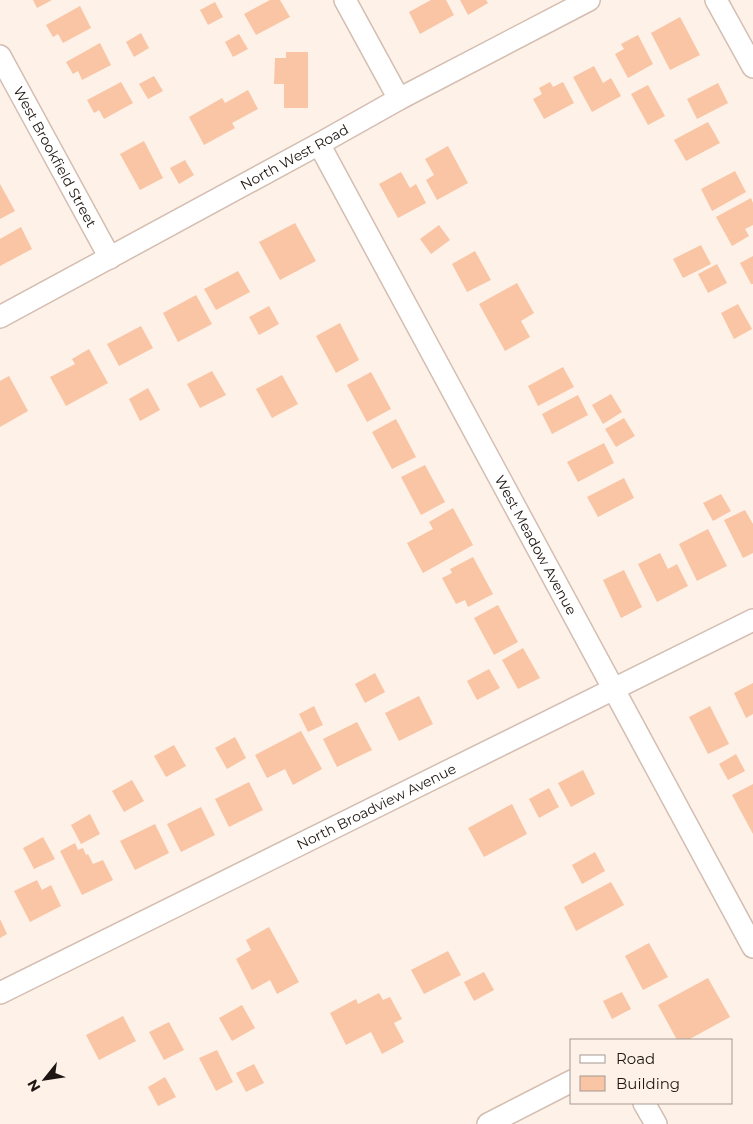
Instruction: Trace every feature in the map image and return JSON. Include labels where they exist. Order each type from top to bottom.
[{"type":"street","points":[[345,0],[399,99]]},
{"type":"street","name":"North West Road","points":[[0,317],[399,99],[589,0]]},
{"type":"street","points":[[716,0],[753,67]]},
{"type":"street","name":"West Brookfield Street","points":[[0,56],[110,258]]},
{"type":"street","name":"West Meadow Avenue","points":[[319,144],[753,947]]},
{"type":"street","name":"North Broadview Avenue","points":[[0,993],[753,620]]},
{"type":"street","points":[[488,1124],[570,1082]]},
{"type":"street","points":[[645,1104],[656,1124]]},
{"type":"building","points":[[33,0],[52,0],[37,8]]},
{"type":"building","points":[[270,0],[280,0],[290,17],[256,35],[244,14]]},
{"type":"building","points":[[431,0],[446,0],[454,15],[420,34],[409,12]]},
{"type":"building","points":[[460,0],[486,0],[488,3],[468,15]]},
{"type":"building","points":[[215,2],[223,17],[208,25],[200,10]]},
{"type":"building","points":[[80,6],[91,28],[63,43],[58,34],[53,37],[46,25]]},
{"type":"building","points":[[680,17],[700,55],[670,70],[651,33]]},
{"type":"building","points":[[141,33],[149,48],[134,57],[126,42]]},
{"type":"building","points":[[239,34],[248,49],[233,57],[225,42]]},
{"type":"building","points":[[638,35],[653,64],[628,78],[615,54],[624,49],[621,44]]},
{"type":"building","points":[[100,43],[111,65],[82,80],[78,71],[73,74],[66,62]]},
{"type":"building","points":[[286,52],[308,52],[308,108],[284,108],[284,84],[274,84],[275,58],[286,58]]},
{"type":"building","points":[[594,66],[603,83],[611,78],[621,96],[592,112],[573,77]]},
{"type":"building","points":[[154,76],[163,91],[148,99],[139,84]]},
{"type":"building","points":[[121,82],[133,103],[104,119],[99,110],[94,113],[87,100]]},
{"type":"building","points":[[550,82],[553,87],[563,82],[574,103],[544,119],[533,99],[542,94],[539,88]]},
{"type":"building","points":[[718,83],[728,103],[697,119],[687,99]]},
{"type":"building","points":[[648,85],[665,116],[648,125],[631,94]]},
{"type":"building","points":[[248,90],[258,109],[232,123],[235,128],[204,145],[189,117],[222,98],[225,103]]},
{"type":"building","points":[[708,122],[720,143],[686,161],[674,140]]},
{"type":"building","points":[[144,141],[163,178],[140,190],[120,154]]},
{"type":"building","points":[[448,146],[468,183],[437,200],[426,180],[434,175],[425,159]]},
{"type":"building","points":[[185,160],[194,175],[179,184],[170,168]]},
{"type":"building","points":[[735,171],[746,192],[712,211],[701,189]]},
{"type":"building","points":[[401,172],[410,188],[416,184],[426,203],[398,218],[379,184]]},
{"type":"building","points":[[0,184],[15,211],[0,219]]},
{"type":"building","points":[[751,198],[753,203],[753,225],[745,229],[749,236],[732,246],[716,217]]},
{"type":"building","points":[[295,223],[316,261],[280,280],[259,242]]},
{"type":"building","points":[[439,225],[450,240],[431,254],[420,239]]},
{"type":"building","points":[[21,227],[32,249],[0,266],[0,239]]},
{"type":"building","points":[[701,245],[711,264],[683,278],[673,259]]},
{"type":"building","points":[[475,251],[491,280],[467,292],[452,264]]},
{"type":"building","points":[[753,256],[753,284],[751,284],[740,263]]},
{"type":"building","points":[[717,264],[727,283],[708,293],[698,274]]},
{"type":"building","points":[[238,271],[250,292],[216,310],[204,289]]},
{"type":"building","points":[[517,283],[534,313],[521,321],[530,337],[505,351],[479,304]]},
{"type":"building","points":[[196,295],[212,324],[178,342],[163,313]]},
{"type":"building","points":[[738,304],[752,329],[734,339],[721,313]]},
{"type":"building","points":[[269,306],[279,324],[259,335],[249,317]]},
{"type":"building","points":[[340,323],[359,360],[336,373],[316,336]]},
{"type":"building","points":[[141,326],[153,348],[119,366],[107,344]]},
{"type":"building","points":[[89,349],[108,383],[66,406],[50,377],[75,364],[72,359]]},
{"type":"building","points":[[563,367],[574,387],[538,406],[528,386]]},
{"type":"building","points":[[212,371],[226,395],[200,408],[187,384]]},
{"type":"building","points":[[371,372],[391,409],[367,422],[347,385]]},
{"type":"building","points":[[282,375],[298,404],[272,418],[256,389]]},
{"type":"building","points":[[9,376],[28,411],[0,427],[0,381]]},
{"type":"building","points":[[148,388],[160,410],[140,421],[129,399]]},
{"type":"building","points":[[611,394],[622,412],[603,424],[592,405]]},
{"type":"building","points":[[578,395],[588,415],[552,434],[542,414]]},
{"type":"building","points":[[624,418],[635,436],[616,447],[605,429]]},
{"type":"building","points":[[396,419],[416,457],[392,469],[372,432]]},
{"type":"building","points":[[604,443],[614,463],[578,482],[567,462]]},
{"type":"building","points":[[425,465],[445,502],[421,515],[401,477]]},
{"type":"building","points":[[624,478],[634,498],[598,517],[587,497]]},
{"type":"building","points":[[721,494],[731,511],[713,521],[703,503]]},
{"type":"building","points":[[453,508],[473,545],[423,573],[407,543],[433,529],[429,522]]},
{"type":"building","points":[[745,510],[753,524],[753,553],[743,558],[724,520]]},
{"type":"building","points":[[708,529],[727,566],[697,581],[679,544]]},
{"type":"building","points":[[660,553],[668,569],[677,564],[688,586],[657,602],[638,564]]},
{"type":"building","points":[[473,557],[493,594],[468,607],[465,600],[456,604],[442,578],[452,573],[450,569]]},
{"type":"building","points":[[624,570],[642,607],[621,618],[603,580]]},
{"type":"building","points":[[498,605],[518,642],[494,655],[474,618]]},
{"type":"building","points":[[523,648],[540,678],[518,689],[502,660]]},
{"type":"building","points":[[489,669],[500,688],[477,700],[467,681]]},
{"type":"building","points":[[375,673],[385,692],[365,703],[355,684]]},
{"type":"building","points":[[753,683],[753,714],[746,718],[734,693]]},
{"type":"building","points":[[419,696],[433,724],[399,741],[385,713]]},
{"type":"building","points":[[314,706],[323,725],[308,732],[299,714]]},
{"type":"building","points":[[710,706],[729,744],[708,754],[689,717]]},
{"type":"building","points":[[357,722],[372,750],[337,767],[323,739]]},
{"type":"building","points":[[301,731],[322,769],[293,785],[285,769],[267,778],[255,755]]},
{"type":"building","points":[[235,737],[246,758],[227,769],[215,748]]},
{"type":"building","points":[[174,745],[186,766],[166,777],[154,756]]},
{"type":"building","points":[[736,754],[745,771],[728,780],[719,764]]},
{"type":"building","points":[[583,770],[595,794],[571,807],[558,783]]},
{"type":"building","points":[[132,780],[144,801],[124,812],[112,791]]},
{"type":"building","points":[[249,782],[263,810],[229,827],[215,799]]},
{"type":"building","points":[[753,784],[753,834],[732,795]]},
{"type":"building","points":[[549,788],[559,807],[539,818],[529,799]]},
{"type":"building","points":[[512,804],[527,834],[484,857],[468,828]]},
{"type":"building","points":[[201,807],[215,835],[181,852],[167,824]]},
{"type":"building","points":[[90,814],[100,834],[81,844],[71,825]]},
{"type":"building","points":[[155,824],[169,853],[135,870],[120,841]]},
{"type":"building","points":[[43,837],[55,859],[34,869],[23,848]]},
{"type":"building","points":[[75,843],[78,850],[83,848],[93,864],[103,860],[113,880],[82,895],[60,851]]},
{"type":"building","points":[[595,852],[605,871],[582,884],[572,865]]},
{"type":"building","points":[[37,880],[42,890],[51,885],[61,906],[30,922],[14,891]]},
{"type":"building","points":[[611,882],[624,905],[576,931],[564,907]]},
{"type":"building","points":[[0,919],[7,934],[0,938]]},
{"type":"building","points":[[269,927],[299,982],[277,994],[270,980],[252,990],[236,959],[251,950],[246,940]]},
{"type":"building","points":[[649,943],[668,977],[643,990],[625,956]]},
{"type":"building","points":[[448,951],[461,975],[424,994],[411,970]]},
{"type":"building","points":[[484,972],[494,990],[474,1001],[464,982]]},
{"type":"building","points":[[708,978],[730,1017],[690,1039],[676,1039],[658,1005]]},
{"type":"building","points":[[622,992],[631,1009],[612,1019],[603,1001]]},
{"type":"building","points":[[379,993],[383,1000],[390,997],[402,1019],[394,1023],[404,1042],[382,1054],[371,1032],[346,1045],[330,1013],[356,999],[358,1004]]},
{"type":"building","points":[[242,1005],[255,1028],[232,1041],[219,1018]]},
{"type":"building","points":[[123,1016],[136,1041],[99,1060],[86,1035]]},
{"type":"building","points":[[169,1022],[184,1050],[164,1060],[149,1032]]},
{"type":"building","points":[[217,1050],[233,1082],[216,1091],[199,1058]]},
{"type":"building","points":[[254,1064],[264,1083],[246,1092],[236,1073]]},
{"type":"building","points":[[165,1077],[176,1097],[158,1106],[148,1087]]}]
